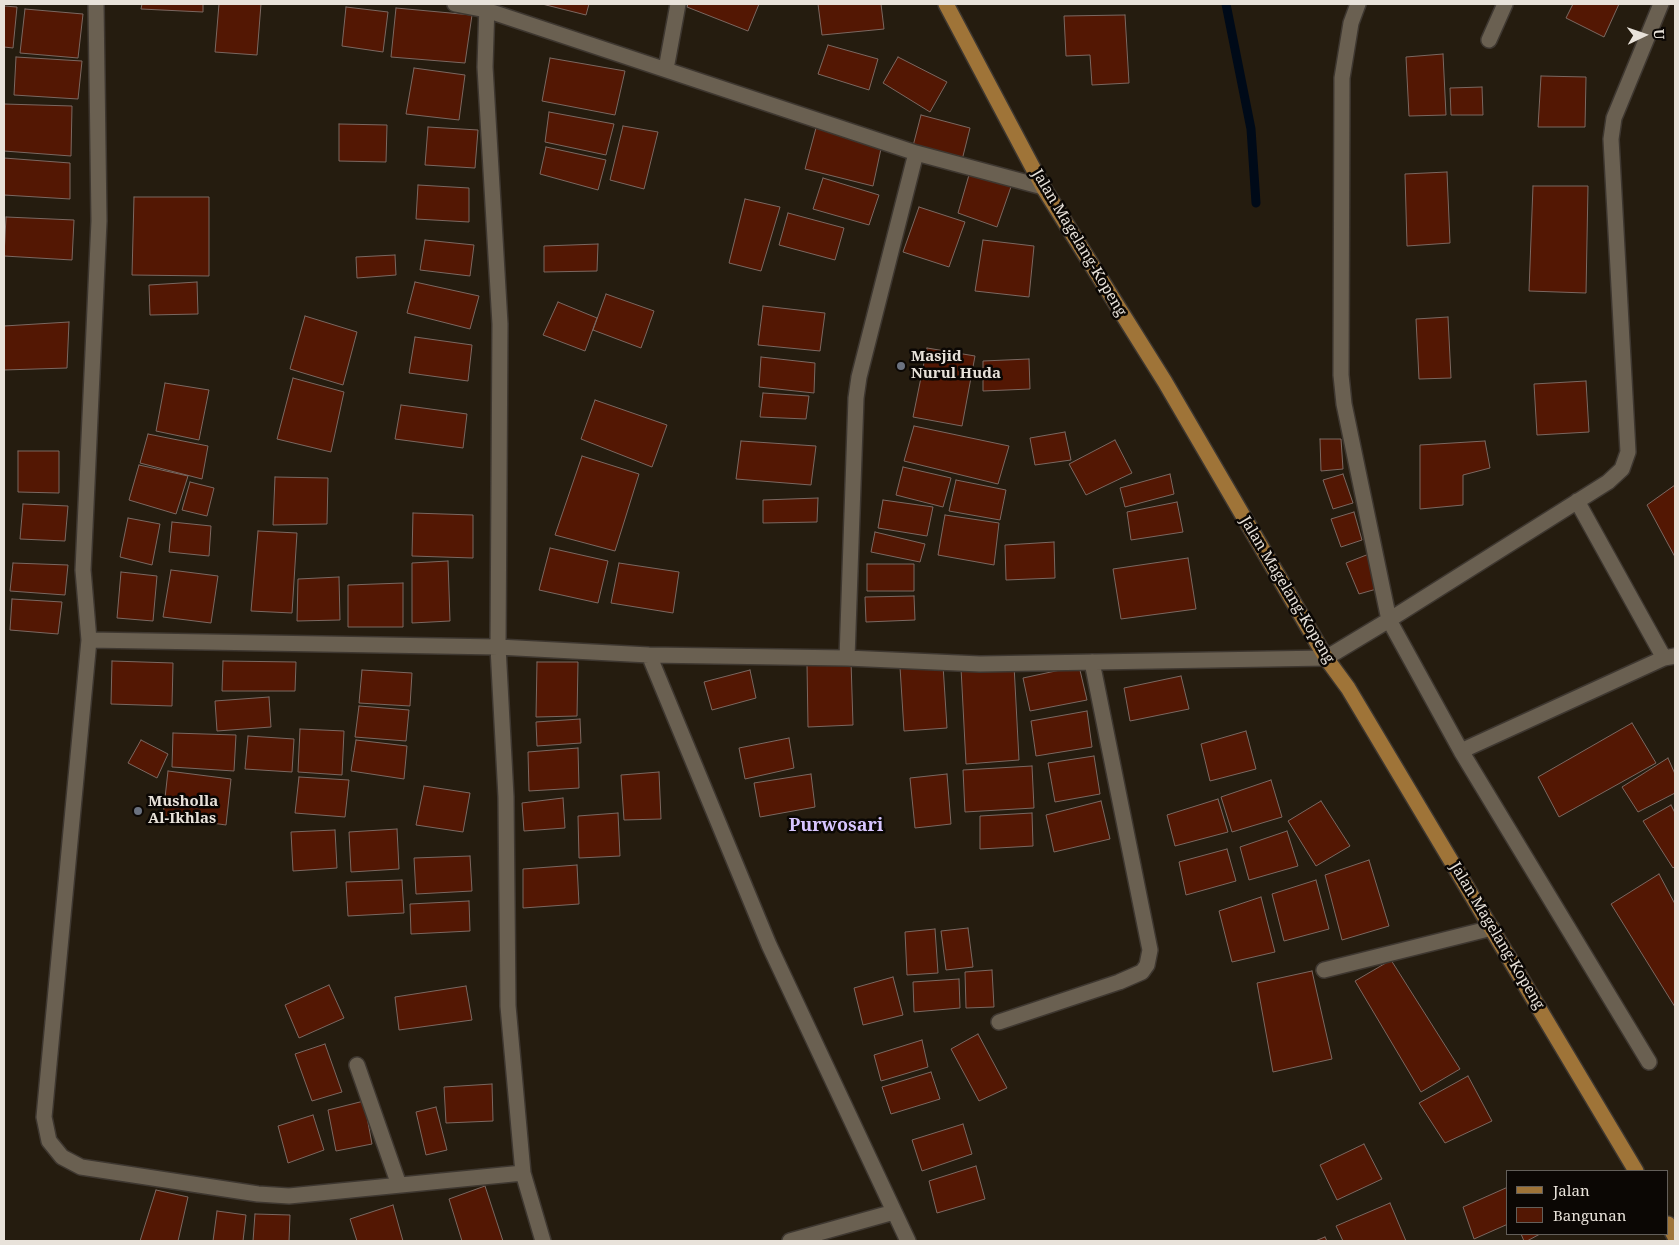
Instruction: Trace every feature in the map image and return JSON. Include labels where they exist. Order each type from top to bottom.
[{"type":"main road","name":"Jalan Magelang-Kopeng","points":[[946,4],[1043,187],[1165,382],[1326,658],[1348,688],[1635,1170]]},
{"type":"main road","points":[[1669,1226],[1675,1237]]},
{"type":"street","points":[[96,4],[99,221],[83,570],[89,640],[44,1117],[49,1141],[62,1157],[81,1167],[258,1194],[289,1196],[524,1173]]},
{"type":"street","points":[[455,4],[486,7],[916,153],[1043,187]]},
{"type":"street","points":[[666,69],[678,4]]},
{"type":"street","points":[[1358,4],[1351,23],[1342,78],[1341,375],[1344,404],[1389,620],[1461,751],[1649,1062]]},
{"type":"street","points":[[1489,40],[1504,4]]},
{"type":"street","points":[[89,640],[498,647],[649,655],[847,658],[980,664],[1326,658],[1577,502],[1608,482],[1622,469],[1628,452],[1611,139],[1614,118],[1661,4]]},
{"type":"street","points":[[486,7],[486,67],[500,324],[498,647],[506,797],[508,1006],[524,1173],[543,1241]]},
{"type":"street","points":[[847,658],[856,398],[859,376],[916,153]]},
{"type":"street","points":[[1461,751],[1670,657],[1577,502]]},
{"type":"street","points":[[649,655],[769,945],[908,1241]]},
{"type":"street","points":[[999,1022],[1119,982],[1142,972],[1147,965],[1150,950],[1092,662]]},
{"type":"street","points":[[1324,970],[1492,928]]},
{"type":"street","points":[[357,1065],[399,1185]]},
{"type":"street","points":[[790,1241],[894,1212]]},
{"type":"building","points":[[142,4],[203,4],[203,12],[141,9]]},
{"type":"building","points":[[219,4],[261,4],[257,55],[215,52]]},
{"type":"building","points":[[542,4],[589,4],[586,15]]},
{"type":"building","points":[[688,4],[759,4],[748,31],[687,7]]},
{"type":"building","points":[[818,4],[881,4],[884,29],[822,35]]},
{"type":"building","points":[[1573,4],[1619,4],[1604,37],[1566,18]]},
{"type":"building","points":[[4,6],[17,7],[13,48],[4,47]]},
{"type":"building","points":[[346,7],[388,12],[383,52],[342,46]]},
{"type":"building","points":[[396,8],[472,15],[465,63],[391,57]]},
{"type":"building","points":[[25,9],[83,14],[78,58],[20,53]]},
{"type":"building","points":[[1125,15],[1129,83],[1092,85],[1090,55],[1066,56],[1064,16]]},
{"type":"building","points":[[828,45],[878,59],[869,90],[818,74]]},
{"type":"building","points":[[1443,54],[1446,115],[1409,116],[1406,57]]},
{"type":"building","points":[[16,57],[82,61],[78,99],[14,95]]},
{"type":"building","points":[[898,57],[947,82],[930,112],[883,83]]},
{"type":"building","points":[[550,58],[625,71],[615,115],[542,101]]},
{"type":"building","points":[[414,68],[465,75],[459,120],[406,114]]},
{"type":"building","points":[[1541,76],[1586,77],[1585,127],[1538,127]]},
{"type":"building","points":[[1482,87],[1483,115],[1451,115],[1450,88]]},
{"type":"building","points":[[4,104],[72,106],[71,156],[4,151]]},
{"type":"building","points":[[549,112],[614,124],[606,155],[545,142]]},
{"type":"building","points":[[921,115],[970,128],[962,160],[913,146]]},
{"type":"building","points":[[339,124],[387,125],[386,162],[339,161]]},
{"type":"building","points":[[623,126],[658,132],[644,189],[610,180]]},
{"type":"building","points":[[428,127],[478,130],[475,168],[425,165]]},
{"type":"building","points":[[816,128],[882,144],[873,186],[805,169]]},
{"type":"building","points":[[546,147],[606,160],[598,190],[540,174]]},
{"type":"building","points":[[4,158],[70,163],[70,199],[4,195]]},
{"type":"building","points":[[971,168],[1013,181],[997,227],[958,213]]},
{"type":"building","points":[[1447,172],[1450,243],[1407,246],[1405,174]]},
{"type":"building","points":[[823,178],[879,195],[869,225],[813,209]]},
{"type":"building","points":[[418,185],[469,188],[469,222],[416,219]]},
{"type":"building","points":[[1533,186],[1588,186],[1586,293],[1529,291]]},
{"type":"building","points":[[134,197],[209,197],[209,276],[132,275]]},
{"type":"building","points":[[745,199],[780,207],[761,271],[729,263]]},
{"type":"building","points":[[919,207],[965,222],[949,267],[903,252]]},
{"type":"building","points":[[788,213],[844,228],[835,260],[779,245]]},
{"type":"building","points":[[6,217],[74,220],[72,260],[4,256]]},
{"type":"building","points":[[425,240],[474,245],[470,276],[420,270]]},
{"type":"building","points":[[983,240],[1034,246],[1029,297],[975,291]]},
{"type":"building","points":[[598,244],[597,271],[544,272],[544,246]]},
{"type":"building","points":[[395,255],[396,275],[357,278],[356,257]]},
{"type":"building","points":[[197,282],[198,314],[150,315],[149,285]]},
{"type":"building","points":[[415,282],[479,296],[470,329],[407,313]]},
{"type":"building","points":[[606,294],[654,311],[641,348],[593,330]]},
{"type":"building","points":[[558,302],[597,318],[585,351],[543,335]]},
{"type":"building","points":[[763,306],[825,313],[820,351],[758,345]]},
{"type":"building","points":[[305,316],[357,332],[343,385],[290,369]]},
{"type":"building","points":[[1448,317],[1451,378],[1419,379],[1416,319]]},
{"type":"building","points":[[69,322],[67,368],[4,370],[4,326]]},
{"type":"building","points":[[415,337],[472,345],[468,381],[409,373]]},
{"type":"building","points":[[927,348],[975,356],[962,426],[913,417]]},
{"type":"building","points":[[761,357],[815,363],[814,393],[759,387]]},
{"type":"building","points":[[1029,359],[1030,389],[983,391],[983,361]]},
{"type":"building","points":[[293,378],[344,392],[331,452],[277,439]]},
{"type":"building","points":[[1586,381],[1589,432],[1537,435],[1534,384]]},
{"type":"building","points":[[165,383],[209,390],[199,440],[156,431]]},
{"type":"building","points":[[763,393],[809,396],[806,419],[760,417]]},
{"type":"building","points":[[595,400],[667,425],[652,467],[581,439]]},
{"type":"building","points":[[401,405],[467,414],[463,448],[395,439]]},
{"type":"building","points":[[914,426],[1009,446],[998,484],[904,461]]},
{"type":"building","points":[[1065,432],[1071,460],[1035,465],[1030,438]]},
{"type":"building","points":[[148,434],[208,446],[202,479],[140,463]]},
{"type":"building","points":[[1320,439],[1341,439],[1343,469],[1321,471]]},
{"type":"building","points":[[1115,440],[1132,473],[1086,495],[1069,464]]},
{"type":"building","points":[[741,441],[816,446],[811,485],[736,479]]},
{"type":"building","points":[[1485,441],[1490,468],[1463,475],[1463,505],[1420,509],[1420,445]]},
{"type":"building","points":[[18,451],[59,451],[59,493],[18,492]]},
{"type":"building","points":[[582,456],[639,474],[615,551],[555,535]]},
{"type":"building","points":[[139,465],[188,476],[176,514],[129,500]]},
{"type":"building","points":[[903,467],[951,478],[943,507],[896,495]]},
{"type":"building","points":[[1170,474],[1174,494],[1125,507],[1120,488]]},
{"type":"building","points":[[1343,474],[1353,503],[1333,509],[1323,480]]},
{"type":"building","points":[[275,477],[328,478],[327,524],[273,525]]},
{"type":"building","points":[[956,480],[1006,490],[1000,520],[949,511]]},
{"type":"building","points":[[190,482],[214,488],[207,516],[182,510]]},
{"type":"building","points":[[1675,485],[1675,557],[1647,505]]},
{"type":"building","points":[[818,498],[817,522],[763,523],[763,500]]},
{"type":"building","points":[[883,500],[933,507],[927,536],[878,528]]},
{"type":"building","points":[[1177,502],[1183,532],[1131,540],[1127,512]]},
{"type":"building","points":[[23,504],[68,506],[65,541],[20,539]]},
{"type":"building","points":[[1354,512],[1362,540],[1341,547],[1331,519]]},
{"type":"building","points":[[413,513],[473,515],[473,558],[412,556]]},
{"type":"building","points":[[945,515],[999,523],[994,565],[938,555]]},
{"type":"building","points":[[128,518],[160,524],[152,565],[120,557]]},
{"type":"building","points":[[172,522],[211,526],[209,556],[169,552]]},
{"type":"building","points":[[258,531],[297,533],[292,613],[251,611]]},
{"type":"building","points":[[875,532],[925,544],[920,562],[871,552]]},
{"type":"building","points":[[1054,542],[1055,578],[1006,580],[1005,545]]},
{"type":"building","points":[[550,548],[608,561],[598,603],[539,590]]},
{"type":"building","points":[[1369,554],[1380,588],[1359,594],[1346,563]]},
{"type":"building","points":[[1188,558],[1196,609],[1121,619],[1113,569]]},
{"type":"building","points":[[448,561],[450,621],[412,623],[412,563]]},
{"type":"building","points":[[13,563],[68,565],[65,595],[10,591]]},
{"type":"building","points":[[619,563],[679,572],[673,613],[611,603]]},
{"type":"building","points":[[867,564],[914,564],[914,591],[867,591]]},
{"type":"building","points":[[171,570],[218,576],[211,623],[163,617]]},
{"type":"building","points":[[121,572],[157,576],[153,621],[117,618]]},
{"type":"building","points":[[339,577],[340,620],[297,621],[298,579]]},
{"type":"building","points":[[403,583],[403,627],[348,627],[348,585]]},
{"type":"building","points":[[914,596],[915,620],[866,622],[865,597]]},
{"type":"building","points":[[12,599],[62,602],[58,634],[10,630]]},
{"type":"building","points":[[112,661],[173,663],[172,706],[111,704]]},
{"type":"building","points":[[223,661],[296,662],[295,691],[222,691]]},
{"type":"building","points":[[851,661],[853,725],[808,727],[807,664]]},
{"type":"building","points":[[537,662],[578,662],[577,716],[536,717]]},
{"type":"building","points":[[943,665],[947,728],[904,731],[900,667]]},
{"type":"building","points":[[1014,665],[1019,760],[966,764],[961,668]]},
{"type":"building","points":[[1079,666],[1087,700],[1030,711],[1023,678]]},
{"type":"building","points":[[362,670],[412,673],[410,706],[359,703]]},
{"type":"building","points":[[750,670],[756,698],[712,710],[704,682]]},
{"type":"building","points":[[1181,676],[1189,709],[1130,721],[1124,688]]},
{"type":"building","points":[[269,697],[271,727],[217,731],[215,701]]},
{"type":"building","points":[[359,706],[409,710],[406,741],[355,737]]},
{"type":"building","points":[[1087,711],[1092,747],[1036,756],[1031,721]]},
{"type":"building","points":[[580,719],[581,743],[537,746],[536,722]]},
{"type":"building","points":[[1632,723],[1656,763],[1559,817],[1538,777]]},
{"type":"building","points":[[300,729],[344,731],[342,775],[298,772]]},
{"type":"building","points":[[1246,731],[1256,769],[1210,781],[1201,744]]},
{"type":"building","points":[[173,733],[236,735],[234,771],[172,767]]},
{"type":"building","points":[[248,736],[294,739],[292,772],[245,769]]},
{"type":"building","points":[[789,738],[794,768],[745,779],[739,748]]},
{"type":"building","points":[[141,740],[168,754],[157,778],[128,763]]},
{"type":"building","points":[[356,740],[407,746],[404,779],[351,771]]},
{"type":"building","points":[[578,748],[579,788],[529,791],[528,752]]},
{"type":"building","points":[[1094,756],[1100,794],[1055,802],[1048,763]]},
{"type":"building","points":[[1668,758],[1675,774],[1675,793],[1638,812],[1622,787]]},
{"type":"building","points":[[1032,766],[1034,808],[965,812],[963,770]]},
{"type":"building","points":[[168,771],[231,779],[226,825],[163,816]]},
{"type":"building","points":[[659,772],[661,819],[624,820],[621,775]]},
{"type":"building","points":[[811,774],[815,807],[760,817],[754,783]]},
{"type":"building","points":[[947,774],[951,824],[915,828],[910,778]]},
{"type":"building","points":[[299,777],[349,780],[345,817],[295,813]]},
{"type":"building","points":[[1271,780],[1282,817],[1232,832],[1221,797]]},
{"type":"building","points":[[424,786],[470,793],[463,832],[416,825]]},
{"type":"building","points":[[563,798],[565,828],[524,831],[522,803]]},
{"type":"building","points":[[1218,799],[1228,832],[1175,846],[1167,815]]},
{"type":"building","points":[[1101,801],[1110,839],[1054,852],[1046,815]]},
{"type":"building","points":[[1321,801],[1350,846],[1316,866],[1288,821]]},
{"type":"building","points":[[1671,805],[1675,813],[1675,866],[1673,868],[1643,821]]},
{"type":"building","points":[[618,813],[620,856],[579,858],[578,816]]},
{"type":"building","points":[[1032,813],[1033,846],[980,849],[980,816]]},
{"type":"building","points":[[397,829],[399,869],[351,872],[349,832]]},
{"type":"building","points":[[335,830],[337,868],[293,871],[291,832]]},
{"type":"building","points":[[1287,831],[1298,866],[1249,880],[1240,847]]},
{"type":"building","points":[[1227,849],[1236,881],[1186,895],[1179,862]]},
{"type":"building","points":[[470,856],[472,891],[416,894],[414,858]]},
{"type":"building","points":[[1369,860],[1389,926],[1342,940],[1325,875]]},
{"type":"building","points":[[577,865],[579,904],[523,908],[523,869]]},
{"type":"building","points":[[1659,874],[1675,904],[1675,1007],[1611,904]]},
{"type":"building","points":[[402,880],[404,913],[348,916],[346,882]]},
{"type":"building","points":[[1316,880],[1329,929],[1284,941],[1272,894]]},
{"type":"building","points":[[1261,897],[1275,952],[1232,962],[1219,911]]},
{"type":"building","points":[[469,901],[470,931],[411,934],[410,904]]},
{"type":"building","points":[[968,928],[973,967],[946,970],[941,931]]},
{"type":"building","points":[[935,929],[938,973],[907,975],[905,932]]},
{"type":"building","points":[[1391,960],[1460,1069],[1421,1092],[1355,981]]},
{"type":"building","points":[[992,970],[994,1007],[966,1008],[965,972]]},
{"type":"building","points":[[1312,971],[1332,1059],[1273,1072],[1257,983]]},
{"type":"building","points":[[893,977],[903,1015],[863,1025],[854,988]]},
{"type":"building","points":[[959,979],[960,1008],[914,1012],[913,982]]},
{"type":"building","points":[[329,985],[344,1018],[299,1038],[285,1005]]},
{"type":"building","points":[[466,986],[472,1020],[399,1030],[395,997]]},
{"type":"building","points":[[978,1034],[1007,1088],[979,1101],[951,1049]]},
{"type":"building","points":[[922,1040],[928,1067],[881,1081],[874,1055]]},
{"type":"building","points":[[325,1044],[342,1092],[312,1101],[295,1054]]},
{"type":"building","points":[[931,1072],[940,1099],[891,1114],[882,1087]]},
{"type":"building","points":[[1468,1076],[1492,1121],[1445,1143],[1419,1103]]},
{"type":"building","points":[[492,1084],[493,1121],[446,1123],[444,1087]]},
{"type":"building","points":[[364,1101],[372,1144],[336,1151],[328,1110]]},
{"type":"building","points":[[436,1107],[447,1150],[426,1155],[416,1112]]},
{"type":"building","points":[[313,1115],[324,1150],[288,1163],[278,1126]]},
{"type":"building","points":[[963,1124],[972,1154],[922,1171],[912,1140]]},
{"type":"building","points":[[1364,1144],[1382,1179],[1337,1200],[1320,1165]]},
{"type":"building","points":[[976,1166],[985,1199],[937,1213],[929,1181]]},
{"type":"building","points":[[485,1186],[503,1241],[462,1241],[449,1199]]},
{"type":"building","points":[[1506,1188],[1506,1225],[1474,1239],[1463,1207]]},
{"type":"building","points":[[156,1190],[188,1197],[178,1241],[140,1241]]},
{"type":"building","points":[[1390,1203],[1406,1241],[1343,1241],[1336,1226]]},
{"type":"building","points":[[393,1205],[403,1241],[357,1241],[350,1219]]},
{"type":"building","points":[[217,1211],[246,1215],[243,1241],[213,1241]]},
{"type":"building","points":[[255,1214],[290,1215],[289,1241],[253,1241]]},
{"type":"building","points":[[1521,1235],[1538,1235],[1527,1241],[1524,1241]]},
{"type":"building","points":[[1325,1237],[1327,1241],[1315,1241]]},
{"type":"waterway","points":[[1226,4],[1251,129],[1256,203]]},
{"type":"place","name":"Masjid Nurul Huda","points":[[901,366]]},
{"type":"place","name":"Musholla Al-Ikhlas","points":[[138,811]]},
{"type":"district","name":"Purwosari","points":[[836,826]]}]
